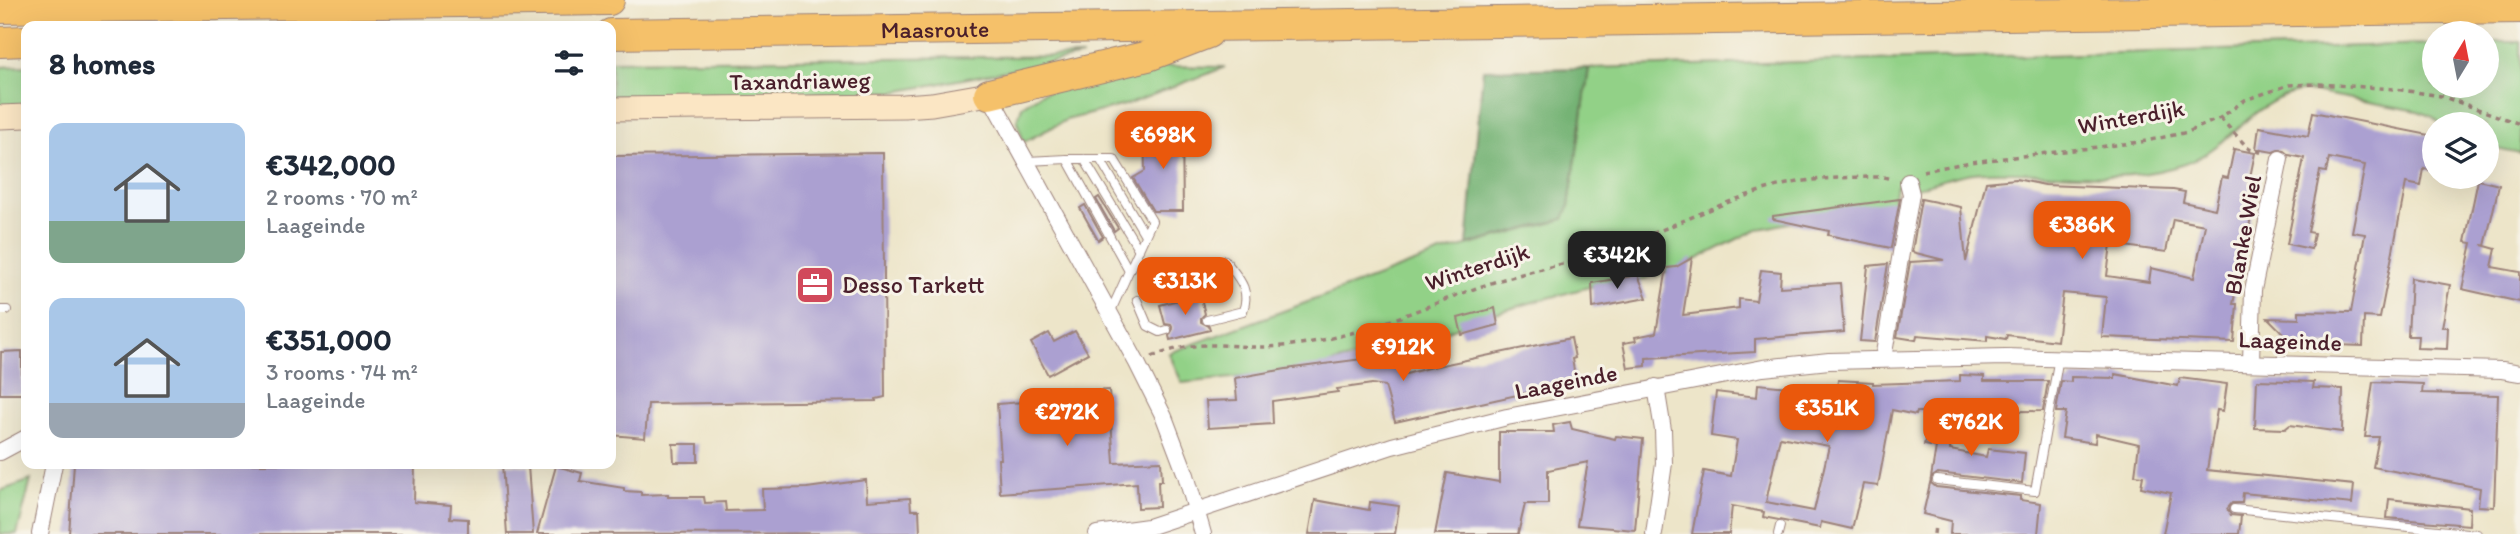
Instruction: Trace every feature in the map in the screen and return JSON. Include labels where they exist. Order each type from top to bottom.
[{"type":"highway","points":[[0,8],[609,0]]},
{"type":"highway","name":"Maasroute","points":[[616,34],[2520,8]]},
{"type":"highway","points":[[989,94],[1148,56],[1227,26]]},
{"type":"highway","points":[[0,42],[21,41]]},
{"type":"main road","name":"Taxandriaweg","points":[[616,110],[904,106],[989,94]]},
{"type":"main road","points":[[0,117],[21,116]]},
{"type":"street","points":[[989,94],[1164,417],[1186,475],[1203,534]]},
{"type":"street","name":"Blanke Wiel","points":[[2251,362],[2253,290],[2280,159]]},
{"type":"street","points":[[1883,359],[1911,194],[1908,182]]},
{"type":"street","name":"Laageinde","points":[[1097,534],[1148,527],[1392,446],[1507,417],[1763,368],[1829,361],[2059,357],[2502,370],[2520,373]]},
{"type":"street","points":[[1654,534],[1664,463],[1663,430],[1656,387]]},
{"type":"street","points":[[0,452],[21,441]]},
{"type":"street","points":[[40,534],[53,469]]},
{"type":"lane","points":[[1067,159],[1129,271]]},
{"type":"lane","points":[[1084,159],[1139,250]]},
{"type":"lane","points":[[1026,161],[1114,159],[1152,221],[1110,313]]},
{"type":"lane","points":[[1207,320],[1243,311],[1247,299],[1244,286],[1225,260]]},
{"type":"lane","points":[[1137,300],[1147,326],[1160,332],[1167,330]]},
{"type":"lane","points":[[1937,480],[2035,491],[2059,357]]},
{"type":"lane","points":[[2234,509],[2477,534]]},
{"type":"path","name":"Winterdijk","points":[[1137,363],[1182,346],[1229,344],[1252,347],[1347,334],[1382,324],[1502,279],[1617,248],[1727,202],[1769,188],[1813,180],[1852,177],[1883,177],[1908,182],[1921,172],[1971,162],[2141,142],[2188,132],[2220,118],[2245,100],[2289,85],[2319,84],[2395,89],[2441,96],[2520,124]]},
{"type":"path","points":[[2220,118],[2249,149],[2280,159]]},
{"type":"path","points":[[1934,534],[1935,526]]},
{"type":"green space","points":[[2499,42],[2520,42],[2520,153],[2499,149],[2499,112],[2422,113],[2308,91],[2275,100],[2210,150],[2177,166],[2148,173],[2102,176],[1976,173],[1913,189],[1914,179],[1896,186],[1892,205],[1830,219],[1788,223],[1755,230],[1680,268],[1626,284],[1593,286],[1533,302],[1434,336],[1304,371],[1182,383],[1169,353],[1441,253],[1554,222],[1569,206],[1589,68],[2422,44],[2422,98],[2499,98]]},
{"type":"green space","points":[[1083,56],[895,92],[616,97],[616,61]]},
{"type":"green space","points":[[21,66],[21,107],[0,107],[0,67]]},
{"type":"green space","points":[[1156,66],[1225,67],[1129,104],[1066,120],[1024,142],[1017,122],[1022,106],[1042,93]]},
{"type":"green space","points":[[1589,68],[1569,206],[1564,219],[1467,245],[1483,70]]},
{"type":"green space","points":[[31,480],[17,534],[0,534],[0,491]]},
{"type":"building","points":[[2313,112],[2422,134],[2421,186],[2406,183],[2380,318],[2364,317],[2363,346],[2282,343],[2283,333],[2268,318],[2299,319],[2299,311],[2351,312],[2365,234],[2352,232],[2365,165],[2329,158],[2326,172],[2320,171],[2308,232],[2314,233],[2311,249],[2287,244],[2304,158],[2289,155],[2281,149],[2273,152],[2256,149],[2259,127],[2308,136]]},
{"type":"building","points":[[1182,130],[1183,211],[1153,211],[1133,178],[1145,171],[1144,131]]},
{"type":"building","points":[[2234,149],[2255,153],[2249,182],[2258,184],[2233,304],[2237,304],[2234,342],[2102,337],[2106,297],[2063,293],[2057,341],[2007,335],[2006,339],[1987,336],[1987,341],[1917,335],[1916,340],[1897,337],[1910,262],[1944,260],[1912,252],[1921,199],[1961,207],[1966,262],[1986,182],[2016,179],[2045,185],[2173,190],[2185,192],[2183,202],[2215,209],[2222,177],[2228,178]],"holes":[[[2173,219],[2205,225],[2194,278],[2151,268],[2149,282],[2107,276],[2111,244],[2166,252]]]},
{"type":"building","points":[[883,153],[885,397],[876,401],[648,404],[645,438],[616,435],[616,156]]},
{"type":"building","points":[[2476,189],[2498,189],[2485,246],[2496,249],[2492,267],[2520,272],[2520,302],[2462,289],[2472,243],[2465,242]]},
{"type":"building","points":[[1099,197],[1118,228],[1114,231],[1096,199]]},
{"type":"building","points":[[1900,199],[1891,248],[1828,235],[1829,231],[1773,219],[1773,216]]},
{"type":"building","points":[[1085,205],[1103,237],[1098,240],[1080,208]]},
{"type":"building","points":[[1692,258],[1683,315],[1739,308],[1739,299],[1756,301],[1761,270],[1781,272],[1780,287],[1840,283],[1844,332],[1755,339],[1755,352],[1646,358],[1646,366],[1628,368],[1623,343],[1636,341],[1635,337],[1656,333],[1667,268],[1676,267]]},
{"type":"building","points":[[1888,264],[1875,342],[1860,341],[1868,266]]},
{"type":"building","points":[[1638,275],[1647,298],[1593,308],[1592,283]]},
{"type":"building","points":[[2411,278],[2450,285],[2442,327],[2448,327],[2447,349],[2417,348],[2418,336],[2408,336]]},
{"type":"building","points":[[1200,294],[1205,314],[1201,322],[1209,326],[1210,330],[1170,340],[1173,329],[1171,325],[1165,324],[1160,305]]},
{"type":"building","points":[[1495,308],[1498,325],[1462,335],[1458,318]]},
{"type":"building","points":[[1075,331],[1088,353],[1048,375],[1031,343],[1049,333],[1054,342]]},
{"type":"building","points":[[1571,338],[1576,382],[1395,422],[1385,386],[1372,384],[1337,389],[1338,392],[1272,401],[1273,424],[1208,428],[1206,401],[1237,400],[1235,378],[1400,354],[1403,375]]},
{"type":"building","points":[[21,351],[21,394],[0,394],[1,352]]},
{"type":"building","points":[[2115,374],[2178,386],[2180,378],[2227,384],[2223,411],[2217,410],[2207,470],[2354,485],[2352,504],[2243,493],[2242,503],[2232,503],[2227,509],[2231,515],[2241,516],[2239,534],[2163,534],[2171,493],[2141,487],[2143,476],[2135,475],[2139,444],[2096,434],[2095,443],[2062,438],[2066,412],[2056,412],[2061,381],[2071,382],[2071,377],[2115,378]]},
{"type":"building","points":[[1960,375],[1984,376],[1984,381],[2048,381],[2043,411],[1917,412],[1916,415],[1892,410],[1878,486],[1863,484],[1852,529],[1821,522],[1820,528],[1763,517],[1764,512],[1732,506],[1729,534],[1692,534],[1704,471],[1731,476],[1737,440],[1711,436],[1716,392],[1757,397],[1758,384],[1799,388],[1800,383],[1837,388],[1838,380],[1873,384],[1960,381]],"holes":[[[1780,437],[1829,446],[1814,511],[1766,502]]]},
{"type":"building","points":[[2257,380],[2314,382],[2313,388],[2343,389],[2342,432],[2290,425],[2285,429],[2255,428]]},
{"type":"building","points":[[2373,382],[2423,384],[2422,393],[2498,395],[2494,507],[2478,506],[2480,488],[2373,467],[2379,437],[2365,437]]},
{"type":"building","points":[[1109,390],[1114,463],[1161,461],[1162,481],[1158,481],[1159,507],[1138,508],[1137,483],[1000,493],[998,459],[1001,459],[997,404],[1048,400],[1048,394]]},
{"type":"building","points":[[1941,414],[1953,416],[1950,450],[1986,457],[1988,449],[2025,453],[2022,483],[1938,473],[1931,478],[1936,447],[1924,445],[1929,423],[1940,425]]},
{"type":"building","points":[[1570,422],[1572,429],[1615,439],[1616,436],[1643,439],[1635,530],[1577,525],[1588,462],[1548,470],[1548,504],[1525,504],[1518,534],[1435,534],[1447,473],[1499,482],[1499,432],[1554,432],[1553,425]]},
{"type":"building","points":[[673,444],[698,444],[698,462],[674,462]]},
{"type":"building","points":[[74,469],[415,469],[414,502],[451,505],[450,518],[468,519],[468,534],[69,534]]},
{"type":"building","points":[[502,469],[528,469],[533,534],[507,534]]},
{"type":"building","points":[[555,469],[582,473],[580,481],[624,488],[624,491],[641,492],[641,495],[704,497],[705,503],[725,502],[726,511],[763,510],[762,489],[807,488],[866,480],[867,501],[910,498],[911,510],[919,510],[920,533],[537,534]]},
{"type":"building","points":[[1931,479],[1931,483],[1936,487],[2020,496],[2020,500],[2041,503],[2038,534],[1950,534],[1951,521],[1923,514]]},
{"type":"building","points":[[2389,499],[2470,508],[2469,525],[2387,518]]},
{"type":"building","points":[[1315,500],[1369,510],[1370,502],[1399,506],[1395,534],[1309,534]]},
{"type":"place","name":"Desso Tarkett","points":[[815,285]]}]
